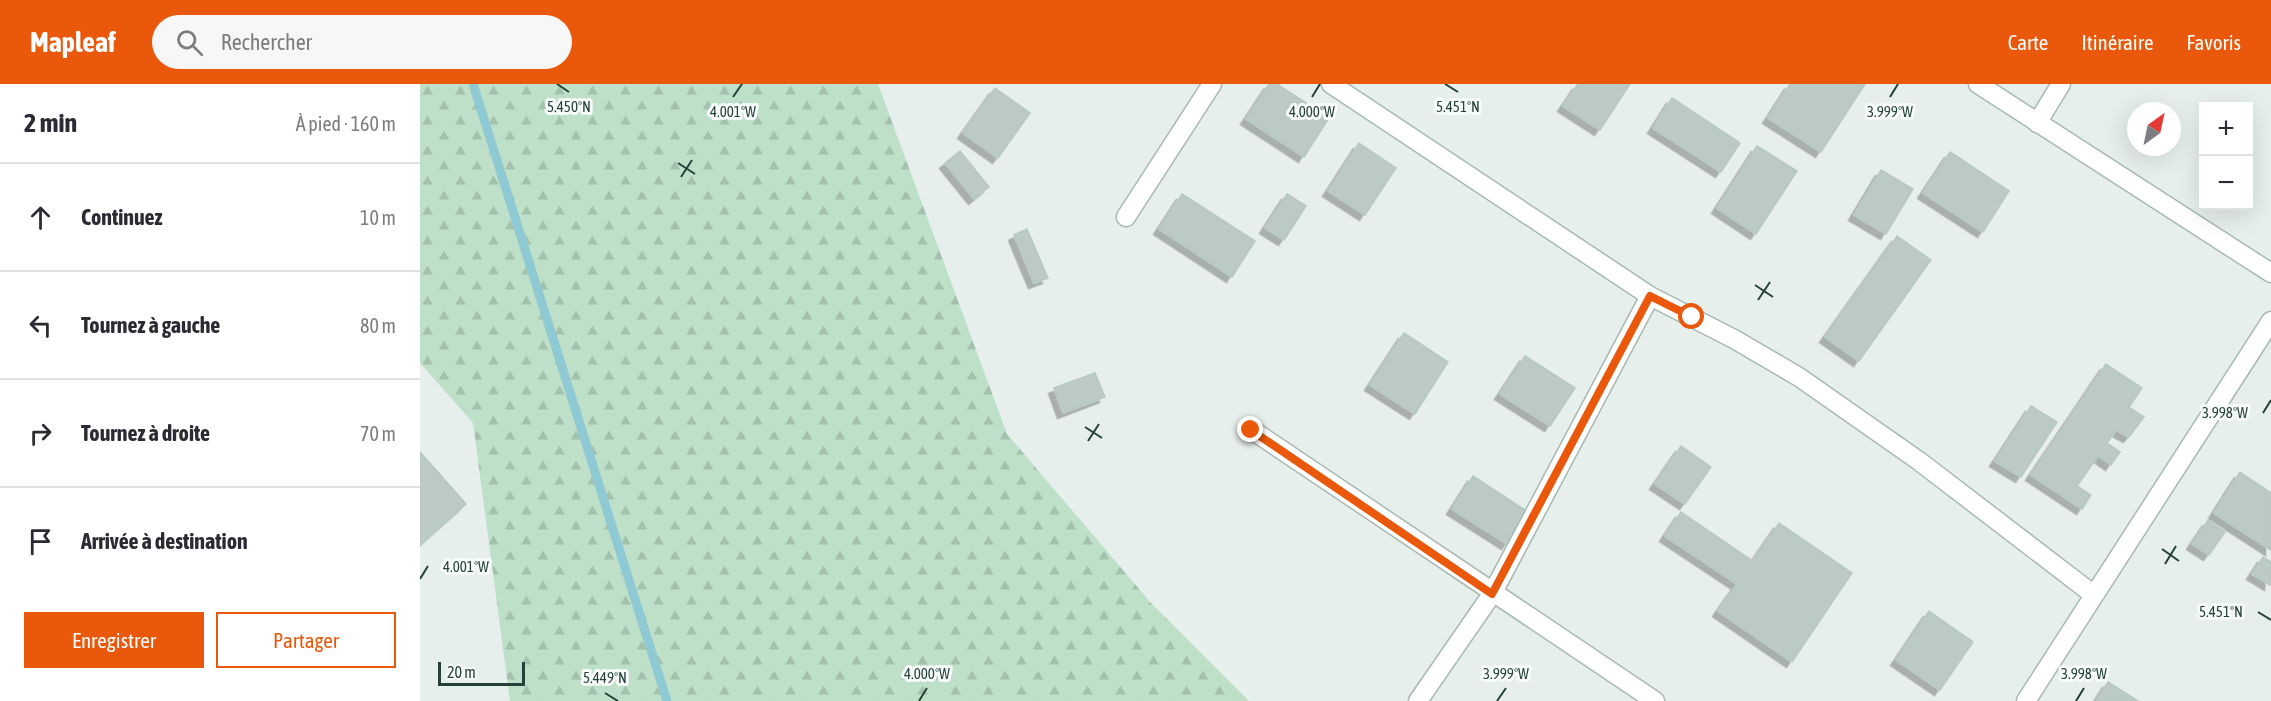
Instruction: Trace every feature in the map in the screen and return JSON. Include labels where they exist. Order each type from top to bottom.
[{"type":"street","points":[[1126,218],[1212,84]]},
{"type":"street","points":[[1331,84],[1650,296],[1799,377],[1919,461],[2094,595]]},
{"type":"street","points":[[1978,84],[2271,273]]},
{"type":"street","points":[[2037,123],[2061,84]]},
{"type":"street","points":[[1418,701],[1492,594],[1650,296]]},
{"type":"street","points":[[2026,701],[2271,321]]},
{"type":"street","points":[[1251,430],[1492,594],[1655,701]]},
{"type":"green space","points":[[420,84],[878,84],[1007,434],[1151,603],[1249,701],[510,701],[473,423],[420,363]]},
{"type":"building","points":[[1269,84],[1277,84],[1329,118],[1304,157],[1246,119]]},
{"type":"building","points":[[1578,84],[1630,84],[1600,130],[1563,106]]},
{"type":"building","points":[[1790,84],[1865,84],[1821,152],[1768,118]]},
{"type":"building","points":[[995,88],[1030,113],[998,158],[963,133]]},
{"type":"building","points":[[1672,98],[1740,143],[1721,172],[1653,128]]},
{"type":"building","points":[[1359,143],[1396,168],[1365,215],[1328,191]]},
{"type":"building","points":[[1757,146],[1797,171],[1756,234],[1717,208]]},
{"type":"building","points":[[960,151],[989,187],[974,199],[945,163]]},
{"type":"building","points":[[1950,152],[2009,191],[1983,232],[1923,193]]},
{"type":"building","points":[[1881,170],[1913,189],[1886,234],[1854,215]]},
{"type":"building","points":[[1182,194],[1255,241],[1232,277],[1159,229]]},
{"type":"building","points":[[1287,194],[1306,206],[1284,240],[1265,228]]},
{"type":"building","points":[[1027,229],[1048,278],[1034,283],[1014,235]]},
{"type":"building","points":[[1897,236],[1931,260],[1859,361],[1825,337]]},
{"type":"building","points":[[1404,333],[1448,362],[1415,414],[1370,385]]},
{"type":"building","points":[[1525,356],[1575,388],[1550,426],[1500,394]]},
{"type":"building","points":[[2106,364],[2142,388],[2129,407],[2144,417],[2129,437],[2116,430],[2107,443],[2120,452],[2111,465],[2098,456],[2077,486],[2091,495],[2082,509],[2031,475]]},
{"type":"building","points":[[1095,373],[1105,397],[1063,413],[1054,388]]},
{"type":"building","points":[[2031,406],[2057,422],[2021,477],[1995,461]]},
{"type":"building","points":[[1681,446],[1711,467],[1685,504],[1655,484]]},
{"type":"building","points":[[420,452],[466,504],[420,545]]},
{"type":"building","points":[[2240,472],[2271,493],[2271,550],[2214,513]]},
{"type":"building","points":[[1473,476],[1528,512],[1507,544],[1452,509]]},
{"type":"building","points":[[1681,512],[1753,561],[1779,523],[1852,573],[1792,662],[1718,611],[1737,584],[1665,536]]},
{"type":"building","points":[[2208,520],[2225,532],[2209,555],[2192,544]]},
{"type":"building","points":[[2263,557],[2271,562],[2270,585],[2252,574]]},
{"type":"building","points":[[1929,611],[1973,642],[1940,690],[1896,660]]},
{"type":"building","points":[[2108,682],[2138,701],[2096,701]]},
{"type":"waterway","points":[[473,84],[667,701]]},
{"type":"route","points":[[1251,430],[1492,594],[1650,296],[1692,317]]}]
